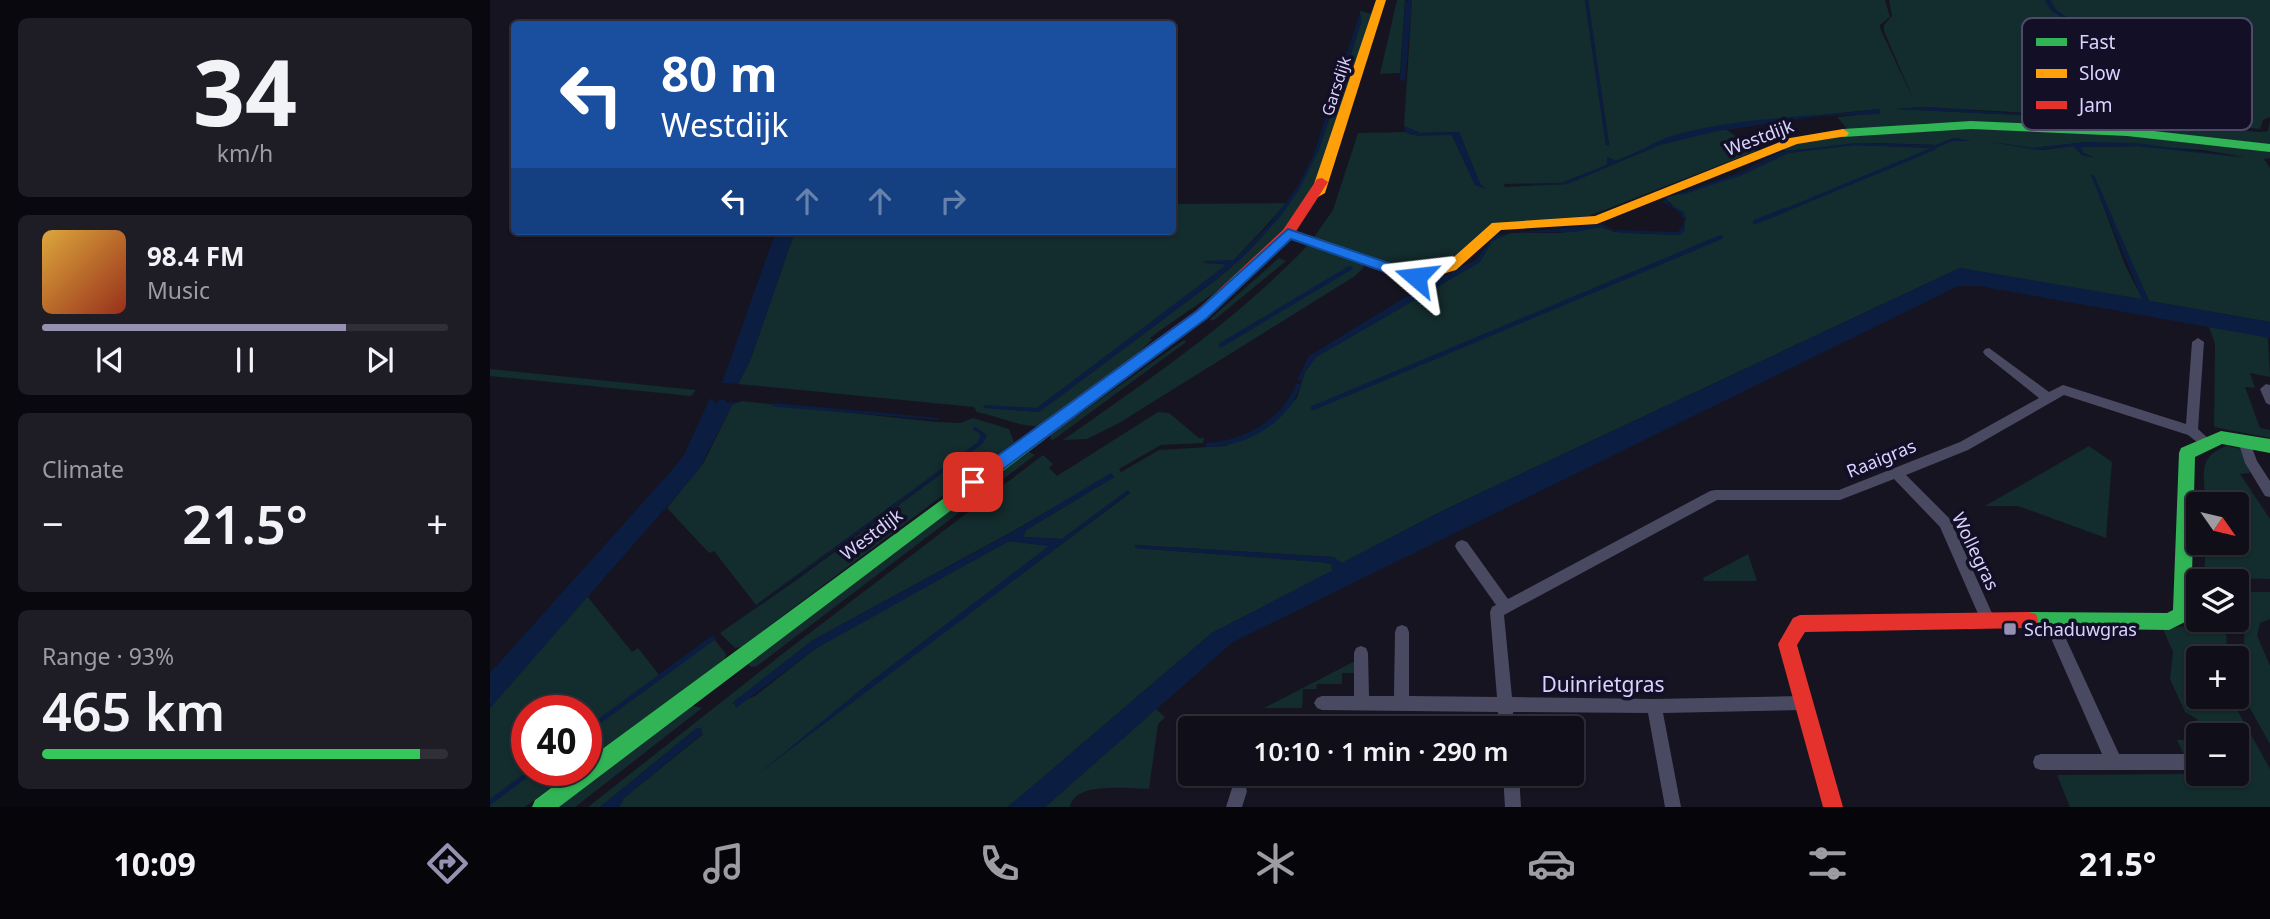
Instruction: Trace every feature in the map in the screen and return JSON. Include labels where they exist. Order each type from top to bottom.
[{"type":"street","name":"Garsdijk","points":[[1291,234],[1322,182],[1381,0]]},
{"type":"street","name":"Westdijk","points":[[542,807],[933,511],[1121,377],[1226,295],[1291,234],[1397,273],[1428,276],[1459,261],[1488,231],[1497,226],[1569,224],[1597,220],[1794,141],[1838,133],[1971,125],[2022,128]]},
{"type":"street","name":"Westdijk","points":[[2063,130],[2155,135],[2270,148]]},
{"type":"street","points":[[2197,341],[2192,431],[2206,442]]},
{"type":"street","points":[[1989,352],[2050,398]]},
{"type":"street","points":[[2270,390],[2266,389],[2270,400]]},
{"type":"street","name":"Raaigras","points":[[1505,606],[1715,495],[1840,495],[1964,446],[2063,390],[2192,431]]},
{"type":"street","points":[[1833,807],[1787,645],[1800,624],[1988,620],[2169,622],[2182,614],[2187,453],[2221,437],[2270,446]]},
{"type":"street","points":[[2244,440],[2251,463],[2270,492]]},
{"type":"street","name":"Wollegras","points":[[1895,472],[1945,523],[1988,620]]},
{"type":"street","points":[[1462,546],[1505,606],[1497,612],[1506,716]]},
{"type":"street","points":[[2050,620],[2114,762]]},
{"type":"street","points":[[1401,704],[1402,632]]},
{"type":"street","points":[[1361,653],[1362,704]]},
{"type":"street","name":"Duinrietgras","points":[[1322,703],[1654,706],[1804,703]]},
{"type":"street","points":[[1654,706],[1673,807]]},
{"type":"street","points":[[2041,762],[2186,762]]},
{"type":"street","points":[[1512,786],[1513,807]]},
{"type":"green space","points":[[1397,0],[1405,0],[1400,73],[1380,74]]},
{"type":"green space","points":[[1412,0],[1585,0],[1606,145],[1609,145],[1588,0],[1885,0],[1890,17],[1880,28],[1914,101],[1884,31],[1884,25],[1892,16],[1889,0],[2045,0],[2051,10],[2063,18],[2022,18],[2022,113],[1923,107],[1897,109],[2022,115],[2022,126],[1928,123],[1849,131],[1837,117],[1880,113],[1879,109],[1753,122],[1677,135],[1616,161],[1607,157],[1607,165],[1561,183],[1504,184],[1505,187],[1567,184],[1659,145],[1718,130],[1727,130],[1756,151],[1589,216],[1509,222],[1459,258],[1418,275],[1314,237],[1333,210],[1358,133],[1452,135],[1475,185],[1485,187],[1480,184],[1459,132],[1420,133],[1404,126]]},
{"type":"green space","points":[[2050,0],[2270,0],[2270,117],[2263,120],[2260,129],[2252,128],[2252,18],[2068,18],[2056,10]]},
{"type":"green space","points":[[1360,11],[1371,14],[1327,155],[1301,207],[1284,231],[1238,276],[1150,338],[1152,340],[1112,375],[1061,414],[1047,422],[1030,426],[977,412],[974,407],[738,384],[750,361],[794,235],[1176,235],[1176,204],[1287,203],[1234,260],[1202,263],[1225,264],[1224,269],[1037,408],[982,407],[1039,412],[1217,279],[1249,250],[1275,221],[1295,193],[1311,163],[1361,23]]},
{"type":"green space","points":[[2270,121],[2270,146],[2148,130],[2260,132],[2268,131]]},
{"type":"green space","points":[[1925,127],[2132,135],[2270,149],[2270,158],[2264,159],[2270,168],[2270,322],[2149,301],[2092,175],[2125,265],[2143,300],[1960,268],[1444,510],[1342,563],[1333,557],[1135,545],[1136,548],[1321,562],[1331,564],[1333,571],[1212,633],[1008,807],[619,807],[624,798],[703,734],[697,728],[600,807],[588,807],[790,648],[1043,455],[1053,464],[1049,468],[1057,476],[1158,412],[1169,413],[1199,438],[1204,438],[1203,443],[1161,445],[1119,469],[1121,472],[1159,450],[1225,446],[1260,432],[1297,398],[1305,372],[1316,357],[1480,262],[1492,241],[1510,233],[1559,233],[1601,227],[1615,232],[1680,235],[1686,218],[1665,198],[1742,175],[1788,153],[1855,145],[1935,148],[1952,141],[1970,141],[1954,138],[1936,145],[1875,143],[1785,151],[1782,147],[1817,138]],"holes":[[[1986,141],[2033,148],[2087,142],[2203,150],[2245,157],[2139,146],[2081,147],[2083,153],[2094,157],[2082,155],[2073,146],[2044,150]],[[1111,474],[1114,477],[1026,530],[1023,537],[1062,539],[1128,490],[1130,493],[817,727],[869,683],[1050,546],[1009,541],[848,628],[815,649],[755,696],[732,704],[813,640],[1015,530]]]},
{"type":"green space","points":[[1308,245],[1361,263],[1364,267],[1355,276],[1119,423],[1087,439],[1063,440],[1221,324],[1252,299]]},
{"type":"green space","points":[[1279,258],[1286,261],[1213,321],[1210,319]]},
{"type":"green space","points":[[2209,327],[2268,337],[2270,377],[2250,373],[2255,388],[2245,387],[2260,428],[2270,430],[2270,438],[2214,427],[2215,344]]},
{"type":"green space","points":[[1184,340],[1186,342],[1053,440],[1050,439],[1051,434]]},
{"type":"green space","points":[[490,369],[696,390],[691,396],[490,376]]},
{"type":"green space","points":[[742,401],[936,422],[961,423],[973,418],[1009,429],[1014,442],[741,647],[735,648],[720,633],[983,443],[987,435],[978,431],[982,437],[977,443],[756,605],[714,551],[709,553],[667,508],[704,462],[732,405]]},
{"type":"green space","points":[[2089,446],[2112,462],[2106,538],[2018,506],[1985,506]]},
{"type":"green space","points":[[2227,446],[2242,449],[2250,473],[2240,474],[2270,519],[2270,579],[2249,579],[2249,569],[2205,569],[2205,555],[2249,555],[2249,492],[2205,492],[2204,468],[2210,456]]},
{"type":"green space","points":[[1029,452],[1035,455],[757,666],[751,667],[746,662]]},
{"type":"green space","points":[[1748,554],[1757,581],[1704,581],[1703,578]]},
{"type":"green space","points":[[2249,592],[2270,592],[2270,619],[2260,623],[2257,635],[2270,666],[2270,744],[2249,707],[2249,646],[2244,646],[2244,632],[2249,632]]},
{"type":"green space","points":[[587,596],[632,652],[638,648],[660,676],[713,638],[726,654],[725,660],[602,749],[602,695],[511,695],[511,786],[553,786],[525,807],[490,807],[490,708]]},
{"type":"green space","points":[[2186,626],[2186,632],[2226,632],[2227,646],[2186,646],[2186,709],[2237,709],[2244,723],[2196,723],[2197,719],[2185,712],[2170,679],[2173,652],[2163,629]]},
{"type":"green space","points":[[1355,661],[1355,673],[1342,673],[1342,684],[1317,684],[1316,689],[1303,689],[1302,708],[1264,708]]},
{"type":"green space","points":[[691,705],[702,708],[602,786],[602,771]]},
{"type":"green space","points":[[1156,709],[1165,717],[1158,724],[1149,789],[1091,790],[1081,793],[1070,807],[1045,807]]},
{"type":"green space","points":[[2249,731],[2270,769],[2270,807],[2070,807],[2057,775],[2186,774],[2186,786],[2249,786]]},
{"type":"green space","points":[[2177,740],[2186,740],[2186,756],[2184,755]]},
{"type":"green space","points":[[582,786],[602,786],[575,807],[554,807]]},
{"type":"water","points":[[1412,0],[1405,81],[1400,80],[1405,1]]},
{"type":"water","points":[[1585,0],[1588,0],[1609,146],[1606,145]]},
{"type":"water","points":[[2045,0],[2050,0],[2056,10],[2068,18],[2064,18],[2051,10]]},
{"type":"water","points":[[1359,16],[1362,17],[1361,23],[1319,150],[1299,190],[1280,217],[1243,257],[1039,412],[983,408],[985,405],[1037,408],[1226,265],[1202,261],[1234,260],[1268,226],[1298,186],[1313,156]]},
{"type":"water","points":[[1923,107],[2022,115],[1896,109]]},
{"type":"water","points":[[1879,109],[1880,114],[1820,116],[1718,131],[1659,145],[1567,184],[1504,186],[1561,183],[1607,165],[1607,157],[1616,161],[1667,138],[1700,129],[1751,121]]},
{"type":"water","points":[[1404,126],[1420,133],[1459,132],[1480,184],[1486,189],[1475,185],[1452,135],[1417,136],[1405,132]]},
{"type":"water","points":[[1954,138],[1971,141],[1952,141],[1935,148],[1855,145],[1788,153],[1742,175],[1682,195],[1680,193],[1739,173],[1780,152],[1854,143],[1936,145]]},
{"type":"water","points":[[1985,141],[2033,148],[2087,142],[2137,143],[2245,158],[2139,146],[2081,147],[2083,153],[2095,158],[2082,155],[2073,146],[2037,150]]},
{"type":"water","points":[[2091,175],[2094,175],[2149,301],[2270,322],[2270,338],[1979,286],[1958,286],[1233,642],[1045,807],[1008,807],[1212,633],[1333,570],[1331,564],[1321,562],[1135,548],[1135,545],[1333,557],[1342,563],[1444,510],[1960,268],[2142,299]]},
{"type":"water","points":[[1667,198],[1669,204],[1684,212],[1685,230],[1680,235],[1622,233],[1601,227],[1575,232],[1515,233],[1601,224],[1615,230],[1678,232],[1684,222],[1683,217],[1662,202]]},
{"type":"water","points":[[1509,234],[1492,241],[1480,262],[1316,357],[1302,381],[1297,380],[1309,356],[1422,287],[1476,260],[1495,235]]},
{"type":"water","points":[[775,235],[794,235],[750,361],[738,384],[722,383]]},
{"type":"water","points":[[1296,384],[1301,384],[1287,410],[1264,430],[1236,443],[1206,447],[1206,443],[1234,438],[1260,426],[1281,408]]},
{"type":"water","points":[[710,398],[717,404],[719,400],[725,400],[725,403],[742,401],[732,405],[698,471],[490,708],[490,673],[684,455]]},
{"type":"water","points":[[773,403],[939,420],[778,407],[772,406]]},
{"type":"water","points":[[974,426],[987,435],[983,443],[721,632],[977,443],[982,434],[973,430]]},
{"type":"water","points":[[1111,473],[1114,477],[1026,530],[1023,537],[1062,539],[1128,490],[1130,492],[758,774],[869,683],[1049,546],[1009,541],[815,649],[736,708],[733,702],[813,640],[1016,530]]},
{"type":"water","points":[[697,728],[702,728],[702,734],[624,798],[619,807],[600,807]]},
{"type":"waterway","points":[[1781,212],[1935,148]]},
{"type":"waterway","points":[[1755,222],[1785,210]]},
{"type":"waterway","points":[[1313,408],[1721,237]]},
{"type":"waterway","points":[[1221,345],[1350,268]]},
{"type":"waterway","points":[[602,719],[713,638]]},
{"type":"waterway","points":[[490,802],[512,786]]},
{"type":"traffic: fast","points":[[1843,133],[1971,125],[2022,127]]},
{"type":"traffic: fast","points":[[2082,130],[2127,132],[2270,148]]},
{"type":"traffic: fast","points":[[542,807],[1038,435]]},
{"type":"traffic: fast","points":[[2029,620],[2169,622],[2182,614],[2187,453],[2221,437],[2270,446]]},
{"type":"traffic: slow","points":[[1318,193],[1381,0]]},
{"type":"traffic: slow","points":[[1288,233],[1416,277],[1451,267],[1497,226],[1597,220],[1794,141],[1843,133]]},
{"type":"traffic: jam","points":[[1038,435],[1202,314],[1288,233],[1322,182]]},
{"type":"traffic: jam","points":[[1833,807],[1787,644],[1800,624],[2029,620]]},
{"type":"place","name":"Schaduwgras","points":[[2010,629]]},
{"type":"route","points":[[973,482],[1121,377],[1202,314],[1226,295],[1288,233],[1397,273],[1416,277]]}]
